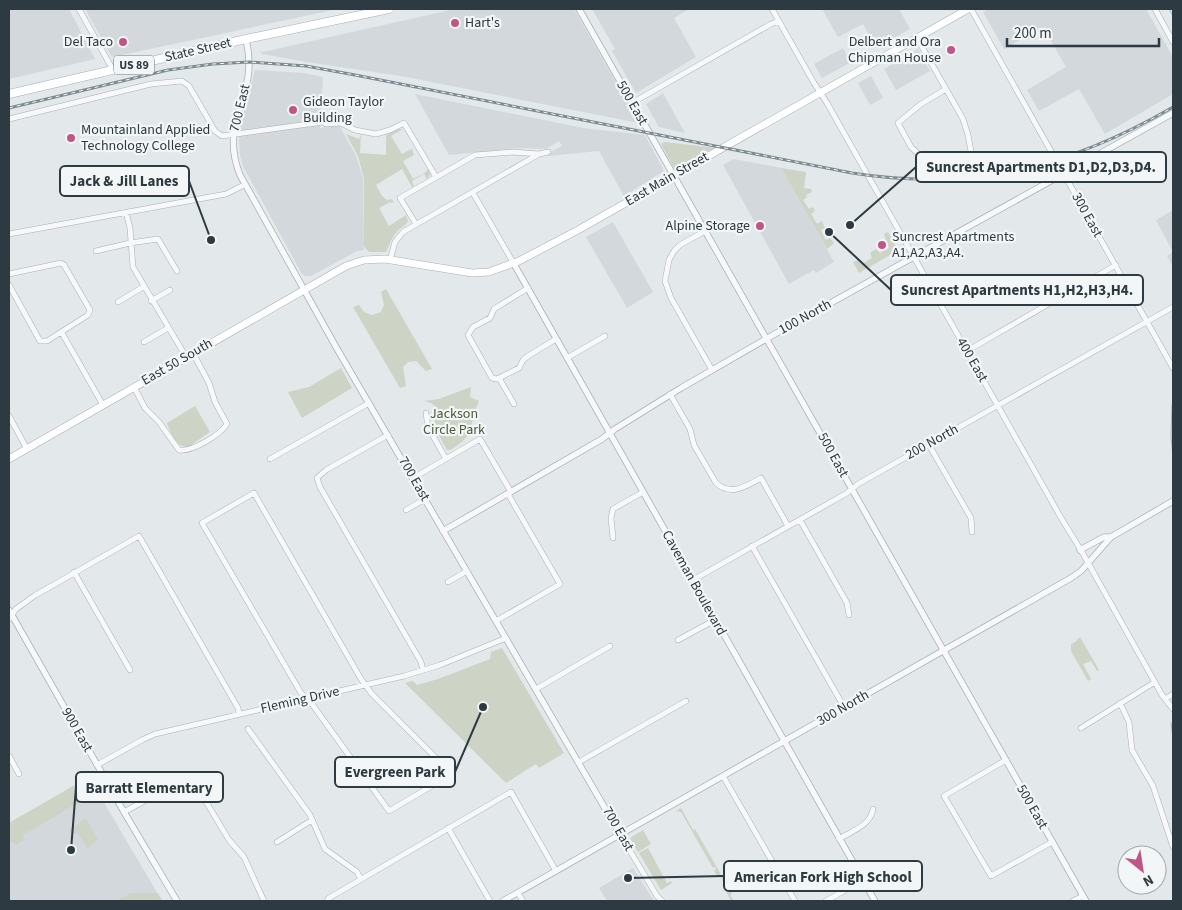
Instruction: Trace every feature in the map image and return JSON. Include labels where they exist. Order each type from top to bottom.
[{"type":"main road","name":"State Street","points":[[9,94],[246,39],[376,10],[389,9]]},
{"type":"main road","name":"East Main Street","points":[[346,266],[364,260],[390,260],[472,273],[489,272],[514,264],[578,230],[970,9]]},
{"type":"main road","name":"East 50 South","points":[[9,459],[346,266]]},
{"type":"street","points":[[79,9],[113,70]]},
{"type":"street","name":"500 East","points":[[579,9],[672,176],[767,339],[1084,899]]},
{"type":"street","name":"400 East","points":[[772,9],[1155,682],[1173,709]]},
{"type":"street","name":"300 East","points":[[970,9],[1173,368]]},
{"type":"street","points":[[1154,9],[1173,42]]},
{"type":"street","points":[[632,103],[779,21]]},
{"type":"street","points":[[917,38],[966,127],[972,157]]},
{"type":"street","name":"700 East","points":[[246,39],[249,62],[248,77],[233,133],[234,156],[244,184],[303,289],[620,834],[657,896],[662,901]]},
{"type":"street","points":[[9,118],[151,84],[182,81],[189,86],[215,131],[222,136],[323,122],[326,124],[342,123],[355,130],[376,134],[404,123],[436,177]]},
{"type":"street","points":[[922,157],[911,147],[898,123],[921,104],[946,89]]},
{"type":"street","name":"100 North","points":[[444,531],[602,439],[670,394],[912,257],[1173,113]]},
{"type":"street","points":[[416,224],[400,198],[476,155],[513,152],[539,154],[548,152]]},
{"type":"street","points":[[390,260],[398,236],[539,154]]},
{"type":"street","points":[[9,234],[226,194],[244,184]]},
{"type":"street","points":[[473,192],[514,264]]},
{"type":"street","points":[[126,212],[130,228],[132,267],[186,357]]},
{"type":"street","points":[[705,231],[674,251],[669,260],[665,281],[671,298],[712,370]]},
{"type":"street","points":[[96,251],[158,239],[177,271]]},
{"type":"street","points":[[9,274],[61,263],[90,310],[88,315],[62,333],[48,341],[40,340],[9,285]]},
{"type":"street","name":"Caveman Boulevard","points":[[514,264],[875,901]]},
{"type":"street","points":[[966,351],[1116,266]]},
{"type":"street","points":[[118,302],[143,287]]},
{"type":"street","points":[[528,288],[494,309],[490,318],[473,328],[468,335],[492,378],[498,379],[519,368],[523,360],[528,356],[556,339]]},
{"type":"street","points":[[152,301],[170,290]]},
{"type":"street","name":"200 North","points":[[693,580],[800,520],[858,484],[1173,307]]},
{"type":"street","points":[[144,342],[168,328]]},
{"type":"street","points":[[62,333],[103,405]]},
{"type":"street","points":[[567,358],[605,336]]},
{"type":"street","points":[[134,388],[145,408],[159,422],[179,450],[188,450],[222,430],[227,424],[193,353]]},
{"type":"street","points":[[498,379],[514,404]]},
{"type":"street","points":[[670,394],[687,423],[694,445],[712,478],[726,489],[739,490],[761,478],[788,526]]},
{"type":"street","points":[[270,459],[369,403]]},
{"type":"street","points":[[426,413],[428,428],[446,459]]},
{"type":"street","points":[[9,416],[27,449]]},
{"type":"street","points":[[388,435],[326,470],[317,478],[320,487],[421,662],[423,670]]},
{"type":"street","points":[[413,478],[480,439],[560,584],[496,621]]},
{"type":"street","points":[[929,445],[971,518],[972,532]]},
{"type":"street","points":[[613,538],[610,518],[613,509],[643,492]]},
{"type":"street","points":[[254,493],[366,685],[372,694],[452,774],[390,811],[301,693],[202,523],[254,493]]},
{"type":"street","points":[[406,510],[425,499]]},
{"type":"street","name":"300 North","points":[[503,901],[1071,578],[1081,571],[1111,537],[1173,501]]},
{"type":"street","points":[[800,520],[847,603],[849,615]]},
{"type":"street","points":[[10,615],[34,596],[139,536],[238,708],[239,714]]},
{"type":"street","points":[[1080,550],[1104,537],[1111,537]]},
{"type":"street","points":[[752,546],[844,707]]},
{"type":"street","points":[[448,582],[467,571]]},
{"type":"street","points":[[74,572],[130,670]]},
{"type":"street","name":"900 East","points":[[10,615],[177,901]]},
{"type":"street","points":[[678,640],[715,620]]},
{"type":"street","name":"Fleming Drive","points":[[97,765],[149,736],[423,670],[506,638]]},
{"type":"street","points":[[536,689],[610,646]]},
{"type":"street","points":[[1081,728],[1155,682]]},
{"type":"street","points":[[1165,699],[1173,694]]},
{"type":"street","points":[[579,762],[686,701]]},
{"type":"street","points":[[1120,703],[1129,722],[1132,750],[1153,786],[1173,847]]},
{"type":"street","points":[[248,728],[312,820],[325,849],[357,872],[361,879]]},
{"type":"street","points":[[9,756],[19,774]]},
{"type":"street","points":[[1006,760],[944,796],[991,876],[1052,842]]},
{"type":"street","points":[[723,776],[795,901]]},
{"type":"street","points":[[124,812],[168,788],[184,787],[200,795],[210,807],[229,840],[244,858],[264,901]]},
{"type":"street","points":[[326,901],[511,792],[556,871]]},
{"type":"street","points":[[839,839],[866,823],[872,817],[873,809]]},
{"type":"street","points":[[277,842],[312,820]]},
{"type":"street","points":[[448,828],[490,901]]},
{"type":"street","points":[[826,901],[863,880]]},
{"type":"street","points":[[518,893],[523,901]]},
{"type":"street","points":[[1073,901],[1084,899]]},
{"type":"shaded area","points":[[9,9],[69,9],[95,59],[9,79]]},
{"type":"shaded area","points":[[85,9],[338,9],[112,57]]},
{"type":"shaded area","points":[[455,9],[574,9],[639,123],[401,76],[263,54],[259,51],[263,52]]},
{"type":"shaded area","points":[[592,9],[689,9],[674,18],[696,57],[636,93],[612,51],[615,49]]},
{"type":"shaded area","points":[[822,9],[899,9],[910,29],[876,48],[863,24],[838,37]]},
{"type":"shaded area","points":[[989,9],[1146,9],[1173,57],[1173,94],[1105,134],[1079,89],[1039,111],[1027,90],[1066,67],[1043,27],[1004,49],[983,12]]},
{"type":"shaded area","points":[[843,48],[851,62],[822,78],[814,64]]},
{"type":"shaded area","points":[[918,49],[930,71],[896,90],[884,69]]},
{"type":"shaded area","points":[[255,70],[304,73],[323,77],[320,128],[339,125],[356,156],[363,179],[364,250],[357,251],[311,276],[302,274],[243,166],[240,155],[239,138],[241,122]]},
{"type":"shaded area","points":[[871,76],[883,98],[870,105],[858,83]]},
{"type":"shaded area","points":[[663,93],[685,133],[659,127],[646,104]]},
{"type":"shaded area","points":[[415,94],[583,128],[645,135],[664,171],[624,196],[599,151],[548,156],[547,154],[562,146],[559,141],[546,149],[519,148],[449,155]]},
{"type":"shaded area","points":[[734,159],[781,168],[834,262],[816,273],[814,270],[789,284],[723,165]]},
{"type":"shaded area","points":[[1173,210],[1173,252],[1156,220]]},
{"type":"shaded area","points":[[613,222],[653,292],[627,308],[586,237]]},
{"type":"shaded area","points":[[1173,252],[1173,267],[1167,256]]},
{"type":"shaded area","points":[[89,777],[162,901],[9,901],[9,823]]},
{"type":"shaded area","points":[[633,868],[654,901],[607,901],[599,888]]},
{"type":"green space","points":[[403,129],[391,136],[402,154],[415,147],[412,149],[414,155],[403,161],[413,179],[425,173],[428,169],[430,175],[427,179],[424,174],[412,181],[414,186],[412,187],[402,169],[376,185],[382,196],[387,200],[392,199],[394,202],[379,208],[389,226],[406,215],[408,221],[394,235],[386,252],[369,252],[364,245],[364,179],[358,156],[346,134],[359,139],[361,134],[360,153],[386,155],[386,135]]},
{"type":"green space","points":[[665,142],[716,148],[675,170],[661,144]]},
{"type":"green space","points":[[781,168],[806,172],[804,188],[811,189],[812,192],[806,195],[807,197],[803,200],[809,209],[813,207],[815,211],[811,214],[817,224],[822,221],[825,228],[821,230],[826,240],[830,238],[834,243],[827,249]]},
{"type":"green space","points":[[888,232],[897,251],[859,273],[853,262],[859,260],[862,264],[872,258],[870,253],[876,249],[880,253],[889,248],[884,234]]},
{"type":"green space","points":[[386,289],[432,369],[426,371],[416,361],[408,362],[403,367],[406,386],[400,388],[353,307],[359,305],[364,312],[372,315],[381,312],[384,305],[381,292]]},
{"type":"green space","points":[[341,368],[352,388],[302,418],[288,392],[309,387]]},
{"type":"green space","name":"Jackson Circle Park","points":[[471,387],[470,397],[479,401],[470,429],[459,445],[447,450],[433,425],[437,416],[436,407],[424,401],[439,399]]},
{"type":"green space","points":[[195,406],[210,432],[188,447],[184,447],[174,439],[167,423]]},
{"type":"green space","points":[[1080,637],[1099,670],[1097,671],[1091,661],[1083,664],[1091,679],[1088,681],[1071,651],[1071,644]]},
{"type":"green space","points":[[502,648],[564,753],[539,768],[536,764],[506,783],[405,683],[413,681],[417,685],[438,679],[490,659],[491,652]]},
{"type":"green space","points":[[89,777],[98,792],[94,799],[91,795],[23,835],[24,840],[16,845],[9,840],[9,823]]},
{"type":"green space","points":[[681,808],[693,830],[695,829],[732,894],[730,895],[734,901],[731,901],[720,876],[718,877],[714,871],[715,867],[713,868],[681,812],[676,811]]},
{"type":"green space","points":[[85,819],[98,840],[87,848],[77,832],[72,834],[69,830]]},
{"type":"green space","points":[[643,830],[651,844],[638,852],[630,838]]},
{"type":"green space","points":[[648,848],[667,883],[671,881],[672,883],[661,890],[639,853]]},
{"type":"green space","points":[[131,893],[158,893],[162,901],[117,901]]},
{"type":"waterway","points":[[1169,9],[1173,16]]},
{"type":"waterway","points":[[1172,405],[1171,436],[1173,457]]},
{"type":"waterway","points":[[1171,723],[1173,738]]},
{"type":"railway","points":[[9,108],[168,70],[213,64],[249,62],[306,66],[852,173],[896,178],[938,179],[979,176],[1019,170],[1058,159],[1135,128],[1173,107]]},
{"type":"place","name":"Hart's","points":[[455,23]]},
{"type":"place","name":"Del Taco","points":[[123,42]]},
{"type":"place","name":"Delbert and Ora Chipman House","points":[[951,50]]},
{"type":"place","name":"Gideon Taylor Building","points":[[293,110]]},
{"type":"place","name":"Mountainland Applied Technology College","points":[[71,138]]},
{"type":"place","name":"Suncrest Apartments D1,D2,D3,D4.","points":[[850,225]]},
{"type":"place","name":"Alpine Storage","points":[[760,226]]},
{"type":"place","name":"Suncrest Apartments H1,H2,H3,H4.","points":[[829,232]]},
{"type":"place","name":"Jack & Jill Lanes","points":[[211,240]]},
{"type":"place","name":"Suncrest Apartments A1,A2,A3,A4.","points":[[882,245]]},
{"type":"place","name":"Evergreen Park","points":[[483,707]]},
{"type":"place","name":"Barratt Elementary","points":[[71,850]]},
{"type":"place","name":"American Fork High School","points":[[628,878]]}]
